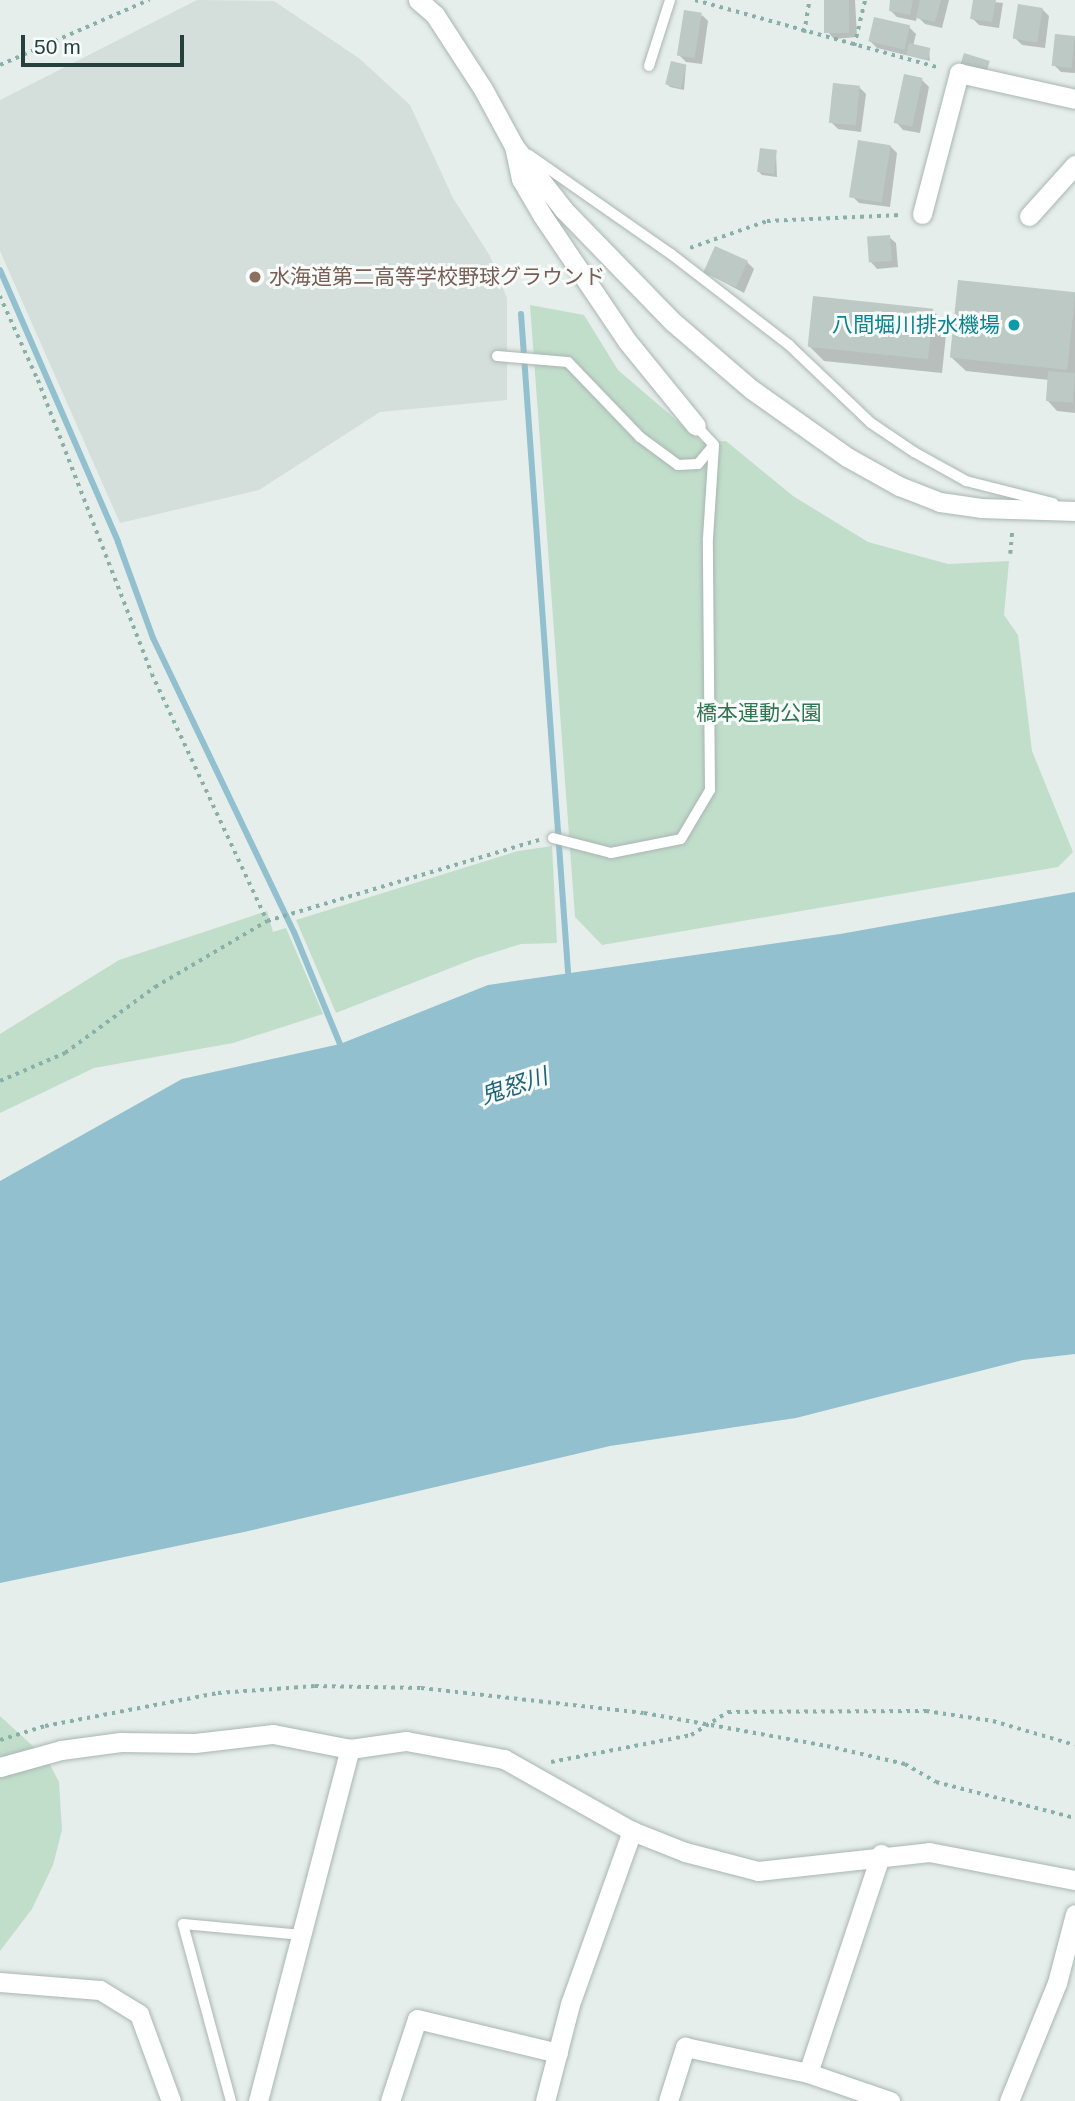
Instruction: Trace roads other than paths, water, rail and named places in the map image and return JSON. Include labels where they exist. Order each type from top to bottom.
[{"type":"street","points":[[418,0],[435,15],[464,58],[514,146],[564,209],[673,322],[806,429],[899,486],[940,502],[1013,509],[1075,510]]},
{"type":"street","points":[[922,214],[959,73],[1075,99]]},
{"type":"street","points":[[514,146],[521,178],[542,215],[627,341],[696,426]]},
{"type":"street","points":[[1029,216],[1075,165]]},
{"type":"street","points":[[0,1767],[96,1745],[195,1744],[273,1734],[350,1749],[406,1741],[524,1767],[632,1831],[685,1852],[758,1871],[807,1868],[881,1854],[929,1852],[1075,1880]]},
{"type":"street","points":[[258,2101],[350,1749]]},
{"type":"street","points":[[545,2101],[570,2004],[632,1831]]},
{"type":"street","points":[[808,2073],[881,1854]]},
{"type":"street","points":[[1009,2101],[1057,1983],[1075,1914]]},
{"type":"street","points":[[0,1982],[100,1990],[139,2014],[171,2101]]},
{"type":"street","points":[[390,2101],[417,2019],[558,2053]]},
{"type":"street","points":[[668,2101],[685,2047],[808,2073],[890,2101]]},
{"type":"lane","points":[[649,66],[670,0]]},
{"type":"lane","points":[[514,146],[671,254],[789,345],[871,423],[914,452],[966,481],[1075,510]]},
{"type":"lane","points":[[497,356],[531,356],[568,362],[640,437],[678,465],[698,464],[714,445]]},
{"type":"lane","points":[[553,838],[566,839],[611,853],[681,839],[709,790],[709,538],[714,445],[696,426]]},
{"type":"lane","points":[[231,2101],[183,1924],[302,1935]]},
{"type":"water","name":"鬼怒川","points":[[1075,892],[1075,1354],[1023,1360],[796,1418],[610,1446],[244,1532],[0,1583],[0,1181],[182,1079],[340,1044],[488,985],[840,934]]},
{"type":"waterway","points":[[0,270],[118,542],[153,638],[294,932],[340,1044]]},
{"type":"waterway","points":[[521,314],[568,972]]},
{"type":"place","name":"水海道第二高等学校野球グラウンド","points":[[255,277]]},
{"type":"place","name":"八間堀川排水機場","points":[[1014,325]]},
{"type":"park label","name":"橋本運動公園","points":[[759,713]]}]
